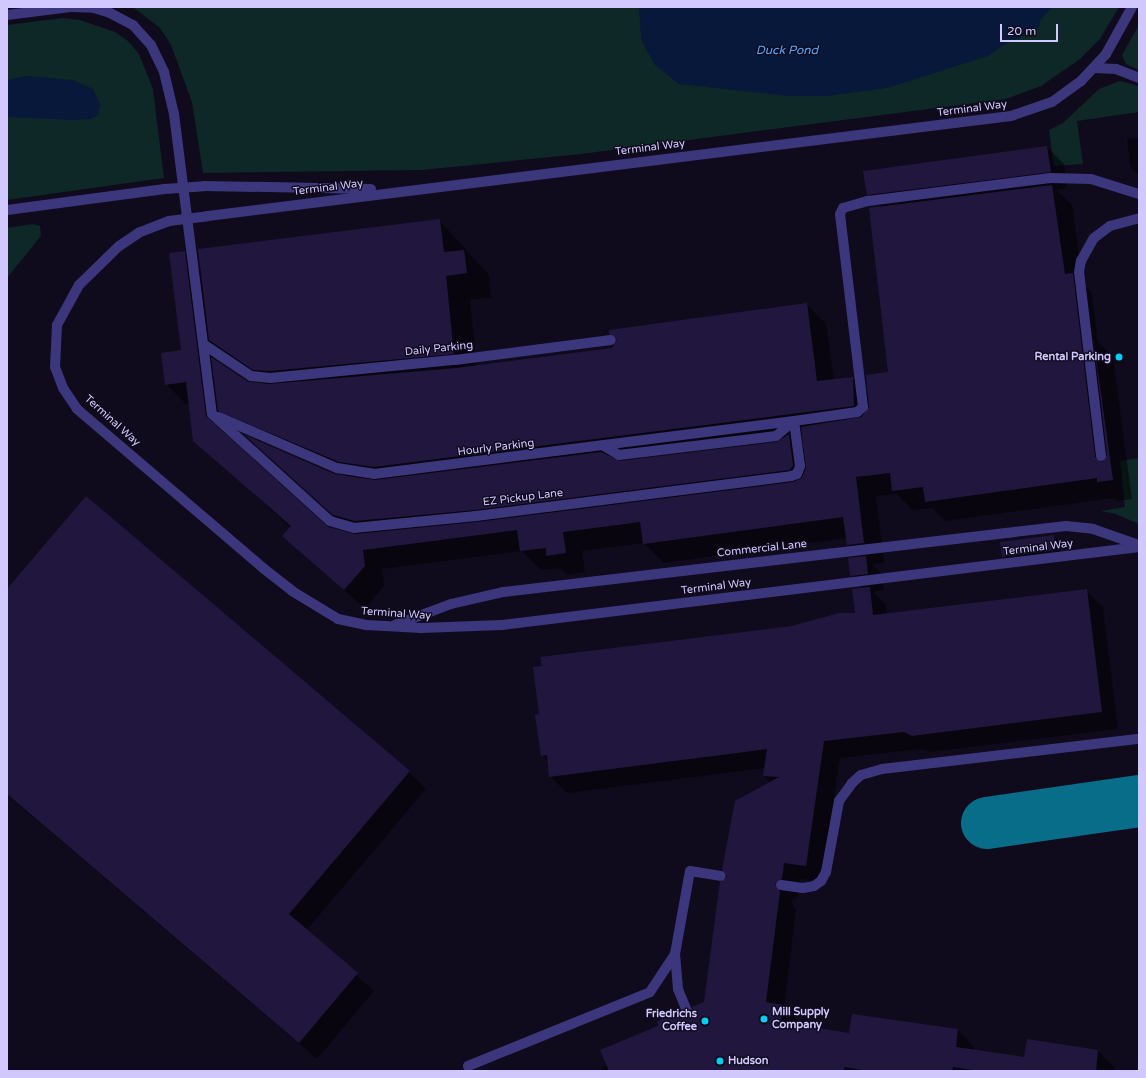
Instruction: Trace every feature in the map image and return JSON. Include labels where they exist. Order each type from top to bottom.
[{"type":"lane","points":[[7,15],[71,7],[94,8],[110,13],[133,25],[151,45],[164,72],[174,114],[212,414]]},
{"type":"lane","name":"Terminal Way","points":[[1132,7],[1119,35],[1095,68],[1068,92],[1052,102],[1012,116],[399,191],[169,221],[140,232],[119,246],[96,265],[79,285],[57,324],[55,368],[63,388],[77,409],[292,591],[338,619],[367,626],[454,628],[502,625],[1139,546]]},
{"type":"lane","points":[[1095,68],[1116,69],[1139,78]]},
{"type":"lane","points":[[794,421],[857,412],[863,407],[840,214],[843,208],[868,201],[1052,178],[1091,179],[1139,194]]},
{"type":"lane","points":[[7,210],[165,189],[204,186],[399,191]]},
{"type":"lane","points":[[1101,456],[1079,272],[1081,261],[1094,238],[1110,226],[1139,218]]},
{"type":"lane","name":"Daily Parking","points":[[203,344],[251,376],[270,378],[455,360],[610,340]]},
{"type":"lane","name":"EZ Pickup Lane","points":[[212,414],[330,521],[354,528],[476,516],[791,476],[798,474],[800,466],[794,421]]},
{"type":"lane","name":"Hourly Parking","points":[[212,414],[337,468],[374,474],[794,421]]},
{"type":"lane","name":"Commercial Lane","points":[[390,626],[451,604],[511,591],[1066,526],[1093,530],[1139,546]]},
{"type":"lane","points":[[781,884],[803,888],[814,886],[821,881],[826,872],[839,801],[852,783],[862,775],[882,769],[1139,739]]},
{"type":"lane","points":[[686,1009],[678,989],[675,954],[690,872],[721,876]]},
{"type":"lane","points":[[468,1066],[650,992],[675,954]]},
{"type":"green space","points":[[133,7],[1119,7],[1100,39],[1080,59],[1041,86],[1006,99],[581,154],[422,170],[203,173],[192,102],[171,45],[160,28]]},
{"type":"green space","points":[[63,18],[80,20],[115,32],[128,41],[139,54],[153,89],[164,178],[7,200],[7,25]]},
{"type":"green space","points":[[1139,25],[1139,70],[1126,64],[1122,55]]},
{"type":"green space","points":[[1120,81],[1139,86],[1139,112],[1077,121],[1083,164],[1054,166],[1049,130],[1063,123],[1099,89]]},
{"type":"green space","points":[[32,224],[40,226],[41,236],[7,278],[7,228]]},
{"type":"green space","points":[[1139,458],[1139,524],[1116,514],[1101,511],[1125,507],[1120,461]]},
{"type":"water","name":"Duck Pond","points":[[639,7],[1051,8],[1041,19],[1038,29],[1004,45],[988,56],[887,88],[826,96],[789,96],[679,84],[654,64],[641,39]]},
{"type":"water","points":[[27,76],[72,80],[93,89],[100,105],[98,115],[91,119],[74,120],[7,117],[7,80]]},
{"type":"building","points":[[1047,146],[1051,172],[867,195],[863,171]]},
{"type":"building","points":[[1052,185],[1065,274],[1073,273],[1095,457],[1102,462],[1107,455],[1093,336],[1113,480],[1097,482],[1097,478],[925,502],[923,487],[892,491],[890,473],[856,477],[864,543],[847,545],[843,517],[643,544],[640,522],[563,532],[566,553],[546,556],[546,548],[520,551],[517,530],[363,550],[365,566],[344,590],[282,536],[291,526],[193,441],[186,382],[165,385],[161,353],[181,350],[169,253],[185,251],[206,416],[328,527],[355,534],[477,522],[793,482],[802,478],[806,468],[801,427],[861,417],[869,407],[866,375],[888,372],[869,208]]},
{"type":"building","points":[[440,219],[444,252],[464,250],[467,273],[446,276],[454,354],[270,371],[253,370],[209,340],[198,249]]},
{"type":"building","points":[[807,303],[817,381],[853,377],[854,406],[374,467],[339,462],[218,411],[211,357],[248,382],[269,384],[456,368],[612,348],[617,339],[609,334],[609,330]]},
{"type":"building","points":[[789,434],[793,465],[790,470],[475,510],[355,521],[333,515],[245,435],[334,474],[375,480],[601,452],[620,461],[777,442]]},
{"type":"building","points":[[86,496],[410,771],[289,914],[358,973],[299,1043],[7,794],[7,589]]},
{"type":"building","points":[[1054,535],[1056,550],[1002,557],[1000,542]]},
{"type":"building","points":[[866,556],[868,574],[850,576],[848,558]]},
{"type":"building","points":[[870,587],[873,615],[1087,589],[1102,712],[912,736],[904,732],[824,741],[806,866],[784,863],[782,879],[775,884],[780,891],[766,1002],[783,1005],[781,1022],[849,1033],[852,1014],[958,1029],[956,1047],[1024,1057],[1027,1039],[1098,1050],[1096,1071],[980,1071],[953,1067],[952,1071],[869,1071],[844,1067],[844,1071],[609,1071],[600,1050],[658,1026],[657,1021],[680,1012],[689,1015],[692,1007],[704,1002],[720,882],[727,877],[722,870],[735,801],[779,777],[763,776],[767,749],[549,777],[547,755],[541,756],[535,715],[539,714],[533,667],[542,666],[540,657],[792,626],[839,613],[855,613],[852,589]]},
{"type":"taxiway","points":[[987,823],[1139,801]]},
{"type":"place","name":"Rental Parking","points":[[1119,357]]},
{"type":"place","name":"Mill Supply Company","points":[[764,1019]]},
{"type":"place","name":"Friedrichs Coffee","points":[[705,1021]]},
{"type":"place","name":"Hudson","points":[[720,1061]]}]
